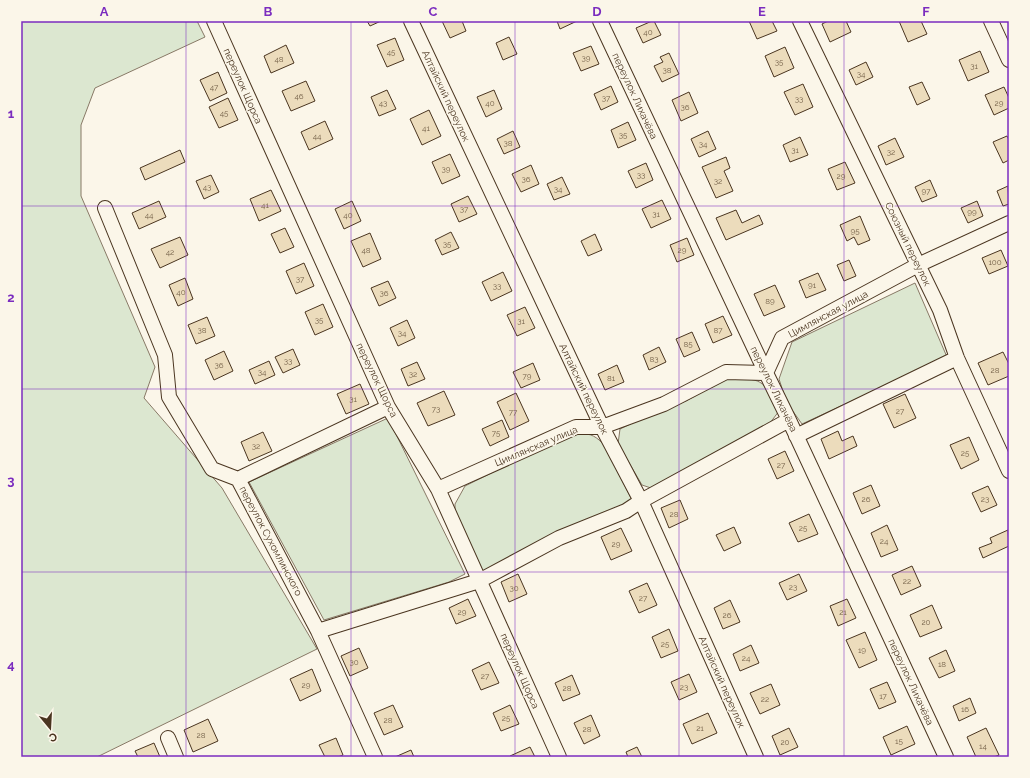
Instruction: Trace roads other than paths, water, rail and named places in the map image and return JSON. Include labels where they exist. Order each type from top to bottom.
[{"type":"street","name":"переулок Щорса","points":[[214,21],[388,407],[438,489],[559,757]]},
{"type":"street","name":"Алтайский переулок","points":[[411,21],[602,427],[641,501],[756,757]]},
{"type":"street","name":"переулок Лихачёва","points":[[600,21],[789,420],[946,757]]},
{"type":"street","name":"Союзный переулок","points":[[800,21],[940,310],[957,358],[1009,471]]},
{"type":"street","points":[[991,21],[1009,60]]},
{"type":"street","name":"переулок Сухомлинского","points":[[105,208],[165,355],[169,397],[212,470],[238,479],[318,631],[375,757]]},
{"type":"street","name":"Цимлянская улица","points":[[438,489],[576,427],[602,427],[664,404],[726,372],[766,373],[782,338],[918,265],[1009,223]]},
{"type":"street","points":[[796,436],[957,358]]},
{"type":"street","points":[[238,479],[388,407]]},
{"type":"street","points":[[318,631],[479,581],[559,538],[626,511],[641,501],[789,420]]},
{"type":"street","points":[[168,738],[176,757]]}]
